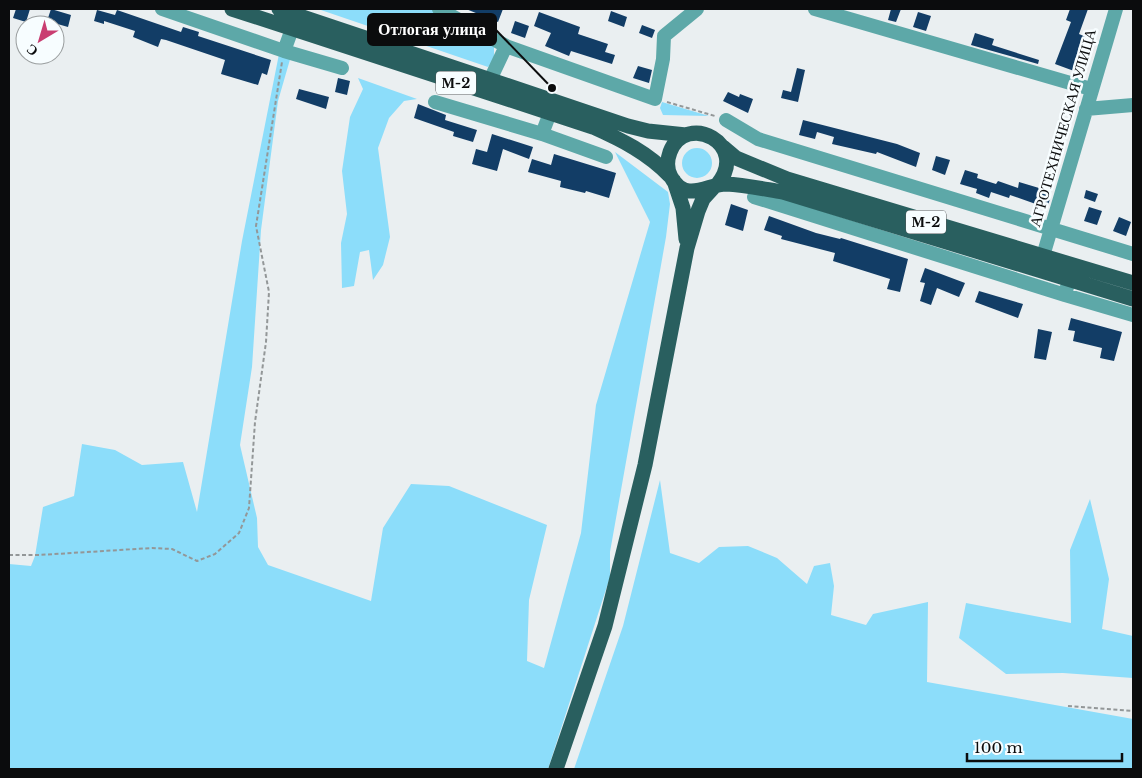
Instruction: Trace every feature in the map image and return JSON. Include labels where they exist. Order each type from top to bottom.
[{"type":"main road","name":"М-2","points":[[232,9],[593,128],[637,148],[657,162],[672,178],[690,191],[733,185],[783,192],[1133,299]]},
{"type":"main road","name":"М-2","points":[[279,9],[648,131],[706,134],[715,139],[736,158],[787,179],[1133,283]]},
{"type":"main road","points":[[686,134],[672,146],[669,154],[668,168],[683,208],[687,248]]},
{"type":"main road","points":[[556,769],[605,626],[645,464],[687,248],[703,200],[725,173],[727,164],[723,147]]},
{"type":"street","points":[[162,9],[284,51],[342,68]]},
{"type":"street","points":[[439,9],[506,46],[655,99],[663,59],[664,36],[697,9]]},
{"type":"street","points":[[815,9],[1091,90]]},
{"type":"street","name":"АГРОТЕХНИЧЕСКАЯ УЛИЦА","points":[[1043,256],[1116,9]]},
{"type":"street","points":[[284,51],[292,29]]},
{"type":"street","points":[[490,80],[506,46]]},
{"type":"street","points":[[435,102],[542,134],[606,157]]},
{"type":"street","points":[[1086,109],[1133,105]]},
{"type":"street","points":[[542,134],[550,113]]},
{"type":"street","points":[[726,120],[758,140],[1133,254]]},
{"type":"street","points":[[754,197],[1133,315]]},
{"type":"street","points":[[1065,295],[1069,280]]},
{"type":"path","points":[[9,555],[152,548],[172,549],[197,561],[215,554],[239,533],[249,508],[255,422],[266,342],[269,292],[256,226],[284,51]]},
{"type":"path","points":[[655,99],[726,120]]},
{"type":"path","points":[[1068,706],[1133,711]]},
{"type":"shaded area","points":[[318,9],[436,9],[494,43],[494,60],[488,67]]},
{"type":"shaded area","points":[[279,54],[291,56],[278,101],[261,230],[252,367],[240,445],[257,518],[258,547],[268,565],[371,601],[383,528],[411,484],[449,486],[547,525],[529,600],[527,661],[544,668],[581,533],[596,405],[650,222],[615,152],[668,192],[670,204],[666,237],[610,552],[610,577],[548,769],[9,769],[9,564],[31,566],[35,556],[43,507],[74,496],[82,444],[115,450],[142,465],[183,462],[197,512],[242,241]]},
{"type":"shaded area","points":[[358,78],[417,99],[404,101],[389,118],[378,148],[390,237],[383,265],[373,280],[369,250],[360,252],[354,286],[342,288],[341,243],[347,214],[342,171],[350,117],[363,89]]},
{"type":"shaded area","points":[[662,102],[709,116],[663,115],[660,108]]},
{"type":"shaded area","points":[[697,148],[708,152],[712,163],[708,174],[697,178],[686,174],[682,163],[686,152]]},
{"type":"shaded area","points":[[660,480],[670,553],[699,563],[719,547],[748,546],[777,558],[807,584],[814,566],[830,563],[834,586],[831,615],[866,625],[873,614],[928,602],[927,682],[1133,719],[1133,769],[574,769],[623,626]]},
{"type":"shaded area","points":[[1090,499],[1109,579],[1102,629],[1133,636],[1133,678],[1063,673],[1006,674],[959,638],[966,603],[1071,623],[1070,550]]},
{"type":"building","points":[[16,9],[30,9],[28,15],[15,15],[15,19],[13,18]]},
{"type":"building","points":[[51,9],[71,15],[68,27],[65,26],[65,15],[49,15]]},
{"type":"building","points":[[466,9],[503,9],[498,22]]},
{"type":"building","points":[[891,9],[901,9],[896,22],[888,20]]},
{"type":"building","points":[[1070,9],[1088,9],[1079,34],[1086,37],[1074,71],[1055,64],[1071,22],[1066,20]]},
{"type":"building","points":[[97,10],[115,15],[117,10],[181,32],[183,27],[199,32],[198,36],[271,60],[267,75],[262,73],[258,85],[221,74],[225,60],[161,39],[158,47],[133,37],[135,31],[104,21],[104,24],[94,21]]},
{"type":"building","points":[[611,11],[627,17],[624,27],[608,21]]},
{"type":"building","points":[[539,12],[580,27],[578,34],[608,44],[605,52],[615,55],[612,64],[571,51],[569,56],[545,46],[551,33],[534,26]]},
{"type":"building","points":[[918,12],[931,16],[926,31],[913,27]]},
{"type":"building","points":[[515,21],[529,26],[525,38],[511,33]]},
{"type":"building","points":[[642,25],[655,30],[652,38],[639,33]]},
{"type":"building","points":[[975,33],[994,39],[992,45],[1039,60],[1038,64],[971,45]]},
{"type":"building","points":[[638,66],[652,70],[649,83],[633,78]]},
{"type":"building","points":[[797,68],[805,70],[798,102],[781,98],[783,90],[791,92]]},
{"type":"building","points":[[338,78],[350,81],[347,95],[335,92]]},
{"type":"building","points":[[299,89],[329,97],[326,109],[296,99]]},
{"type":"building","points":[[728,92],[739,97],[740,94],[753,99],[748,113],[723,101]]},
{"type":"building","points":[[418,104],[446,115],[445,120],[477,130],[473,142],[453,136],[454,132],[414,118]]},
{"type":"building","points":[[803,120],[897,144],[920,153],[916,167],[877,152],[876,154],[832,144],[834,137],[817,132],[815,139],[799,135]]},
{"type":"building","points":[[492,134],[533,147],[529,159],[503,149],[497,171],[472,164],[476,149],[487,152]]},
{"type":"building","points":[[554,154],[616,173],[609,198],[586,191],[585,193],[560,187],[561,181],[528,172],[532,159],[551,165]]},
{"type":"building","points":[[936,156],[950,160],[945,175],[932,170]]},
{"type":"building","points":[[965,170],[978,174],[977,178],[996,184],[998,181],[1018,188],[1019,182],[1049,191],[1046,197],[1050,199],[1047,208],[1010,195],[1009,198],[991,192],[989,198],[976,193],[977,189],[960,184]]},
{"type":"building","points":[[1086,190],[1098,194],[1095,202],[1084,198]]},
{"type":"building","points":[[731,204],[748,210],[743,231],[725,225]]},
{"type":"building","points":[[1089,207],[1102,211],[1097,225],[1084,221]]},
{"type":"building","points":[[769,216],[816,233],[841,238],[908,259],[900,292],[887,289],[890,279],[833,261],[835,253],[781,239],[782,236],[764,230]]},
{"type":"building","points":[[1119,217],[1131,222],[1126,236],[1113,231]]},
{"type":"building","points":[[925,268],[965,283],[959,297],[937,288],[931,305],[920,301],[925,283],[920,282]]},
{"type":"building","points":[[979,291],[1023,304],[1018,318],[975,302]]},
{"type":"building","points":[[1071,318],[1122,332],[1114,361],[1100,358],[1102,348],[1073,341],[1075,331],[1068,330]]},
{"type":"building","points":[[1038,329],[1052,332],[1046,360],[1034,358]]},
{"type":"place","name":"Отлогая улица","points":[[552,88]]}]
